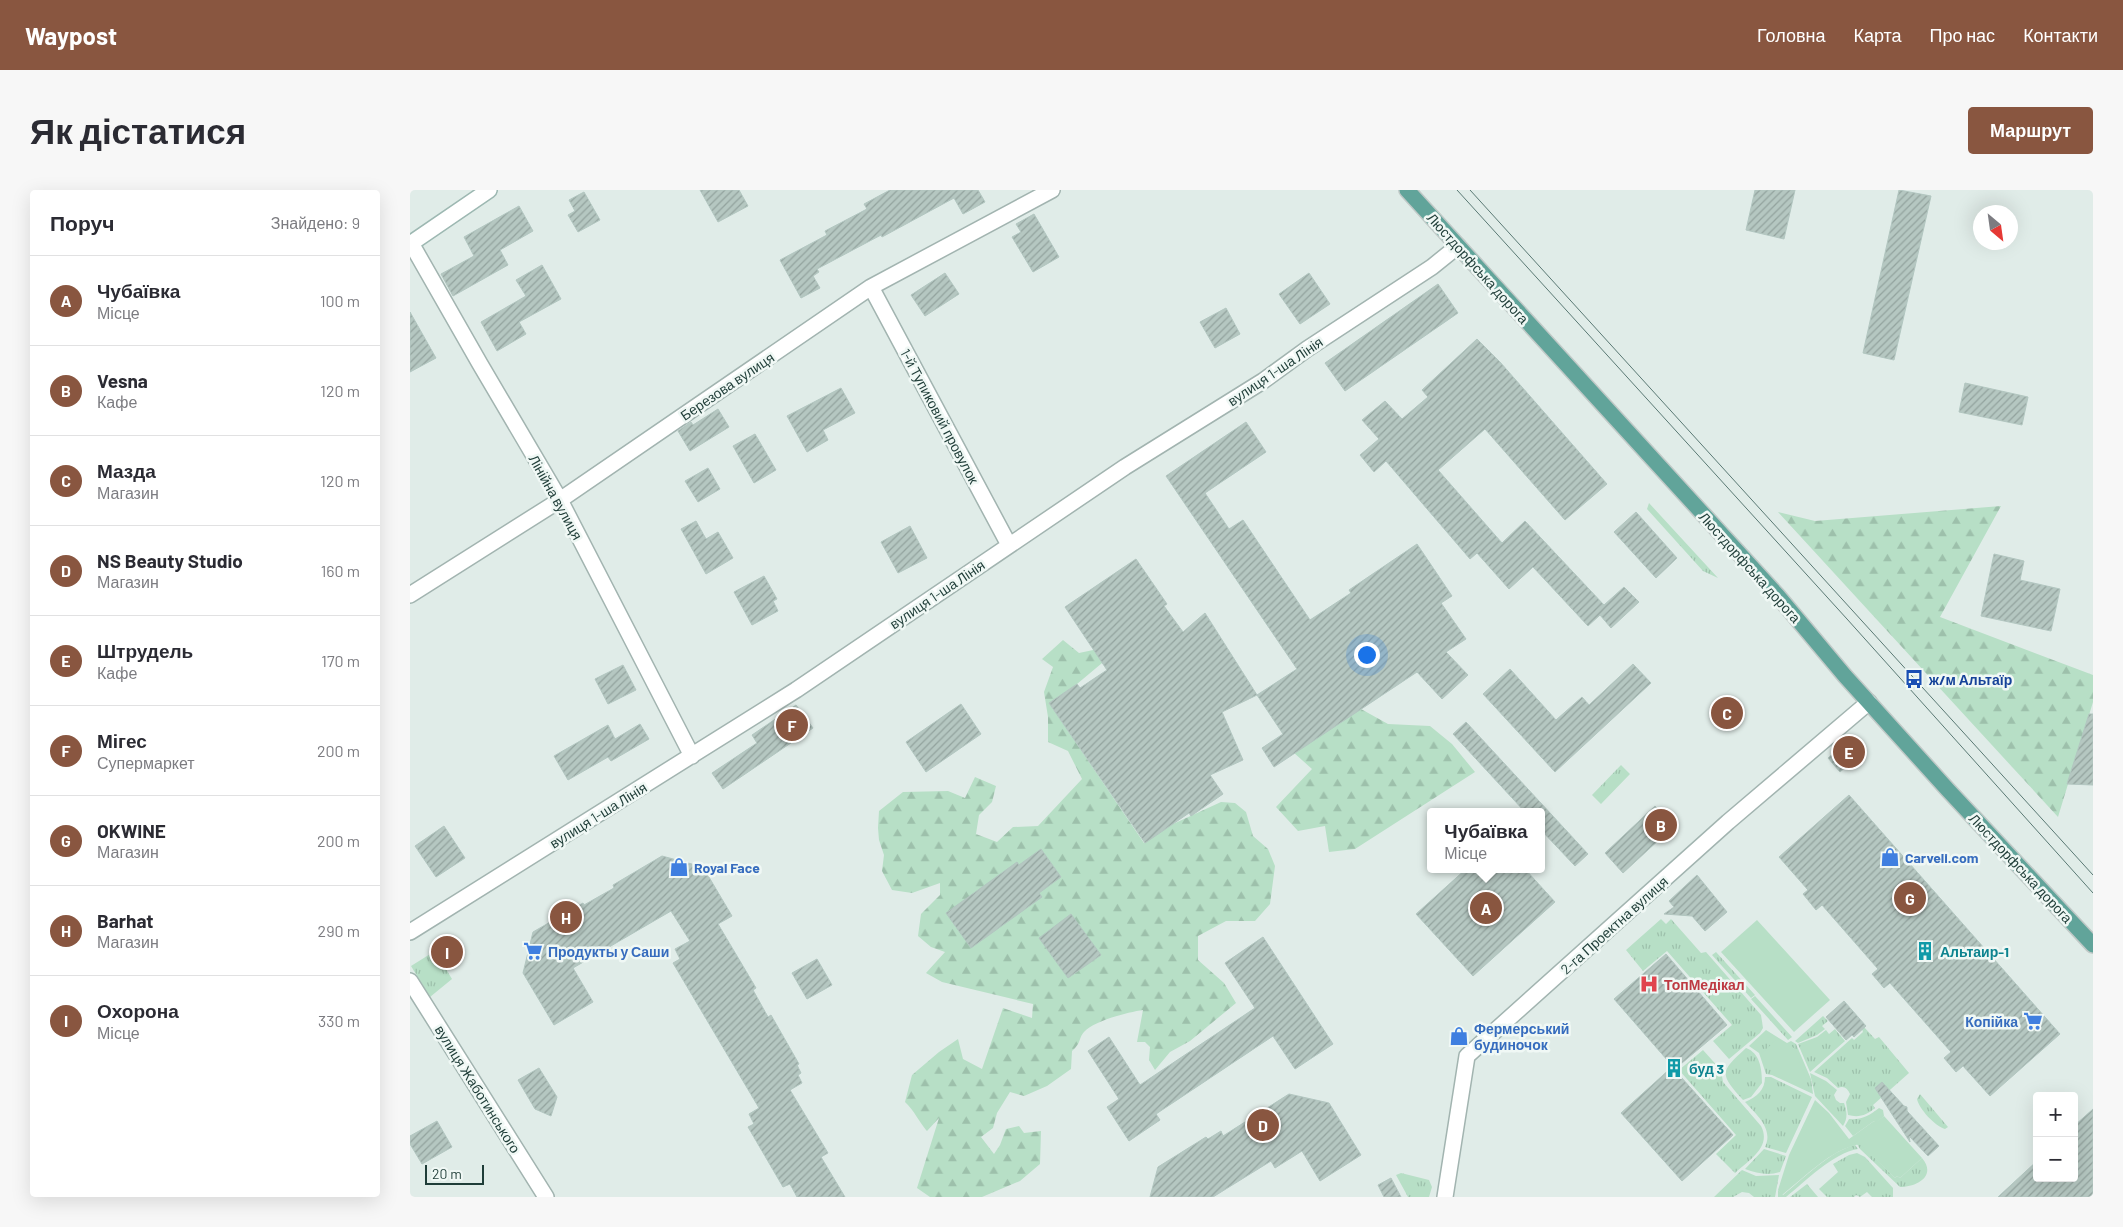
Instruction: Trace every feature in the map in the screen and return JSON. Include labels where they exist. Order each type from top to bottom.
[{"type":"main road","name":"Люстдорфська дорога","points":[[1407,190],[1656,465],[1778,596],[1869,702],[2093,945]]},
{"type":"street","points":[[411,243],[489,190]]},
{"type":"street","name":"Березова вулиця","points":[[410,595],[560,500],[871,287],[1052,190]]},
{"type":"street","name":"Лінійна вулиця","points":[[411,243],[560,500],[692,756]]},
{"type":"street","name":"вулиця 1-ша Лінія","points":[[410,932],[796,690],[1124,467],[1263,381],[1432,267],[1458,246]]},
{"type":"street","name":"1-й Тупиковий провулок","points":[[871,287],[1009,545]]},
{"type":"street","name":"2-га Проектна вулиця","points":[[1445,1197],[1467,1056],[1728,822],[1869,702]]},
{"type":"street","name":"вулиця Жаботинського","points":[[410,981],[546,1197]]},
{"type":"green space","points":[[1649,503],[1718,578],[1703,571],[1647,509]]},
{"type":"green space","points":[[2001,506],[1940,617],[2093,675],[2093,702],[2058,817],[1778,512],[1815,521]]},
{"type":"green space","points":[[1063,640],[1079,653],[1112,646],[1120,648],[1077,684],[1049,703],[1144,843],[1173,824],[1221,802],[1235,803],[1246,812],[1253,836],[1268,849],[1275,866],[1270,904],[1255,921],[1226,921],[1198,936],[1198,960],[1224,983],[1236,1003],[1190,1041],[1170,1052],[1155,1070],[1149,1060],[1150,1047],[1145,1042],[1137,1042],[1143,1010],[1095,1024],[1082,1034],[1072,1051],[1071,1069],[1047,1086],[1024,1096],[1010,1092],[997,1113],[993,1128],[981,1137],[994,1154],[1000,1145],[1006,1129],[1019,1126],[1024,1133],[1041,1131],[1040,1164],[1020,1181],[982,1197],[930,1197],[917,1188],[939,1118],[927,1131],[905,1102],[912,1075],[958,1039],[963,1059],[982,1069],[1003,1008],[1032,1018],[1033,1004],[942,982],[926,973],[945,952],[931,947],[918,936],[921,914],[940,895],[940,883],[912,893],[892,890],[882,871],[884,855],[879,840],[879,811],[903,792],[948,791],[965,798],[975,777],[996,786],[992,802],[979,815],[976,834],[997,842],[1013,827],[1038,826],[1082,779],[1068,751],[1048,742],[1048,717],[1044,692],[1053,667],[1042,659]]},
{"type":"green space","points":[[1352,704],[1388,724],[1430,726],[1452,744],[1475,772],[1355,849],[1329,852],[1325,826],[1298,831],[1276,807],[1312,769],[1293,752]]},
{"type":"green space","points":[[1621,765],[1630,774],[1601,804],[1592,795]]},
{"type":"green space","points":[[1661,919],[1666,924],[1671,919],[1701,953],[1706,952],[1761,1015],[1763,1028],[1760,1033],[1729,1059],[1713,1041],[1732,1025],[1667,951],[1643,971],[1626,950]]},
{"type":"green space","points":[[1757,920],[1830,1000],[1794,1032],[1721,952]]},
{"type":"green space","points":[[435,951],[452,979],[430,997],[411,966]]},
{"type":"green space","points":[[1716,952],[1755,995],[1751,998],[1712,955]]},
{"type":"green space","points":[[1755,996],[1792,1037],[1788,1040],[1751,999]]},
{"type":"green space","points":[[1823,1016],[1828,1021],[1822,1026],[1825,1029],[1817,1035],[1798,1043],[1795,1041]]},
{"type":"green space","points":[[1864,1027],[1875,1039],[1879,1037],[1909,1073],[1873,1105],[1875,1108],[1866,1114],[1852,1116],[1848,1115],[1846,1102],[1850,1094],[1847,1089],[1844,1087],[1838,1088],[1827,1078],[1814,1072],[1852,1038],[1854,1040],[1863,1032],[1862,1029]]},
{"type":"green space","points":[[1835,1029],[1845,1041],[1810,1072],[1798,1044],[1817,1037],[1826,1030],[1829,1034]]},
{"type":"green space","points":[[1766,1030],[1787,1043],[1791,1041],[1796,1044],[1811,1079],[1813,1094],[1766,1074],[1759,1053],[1749,1046]]},
{"type":"green space","points":[[1777,1039],[1794,1048],[1806,1080],[1800,1086],[1776,1074],[1763,1060],[1761,1054]]},
{"type":"green space","points":[[1746,1048],[1751,1050],[1759,1062],[1762,1083],[1751,1097],[1743,1100],[1730,1084],[1726,1073],[1731,1062]]},
{"type":"green space","points":[[1703,1050],[1721,1070],[1723,1082],[1761,1126],[1764,1134],[1761,1147],[1735,1173],[1716,1154],[1736,1135],[1679,1070]]},
{"type":"green space","points":[[1810,1073],[1826,1081],[1837,1090],[1834,1095],[1836,1100],[1844,1103],[1846,1112],[1846,1120],[1843,1126],[1815,1096]]},
{"type":"green space","points":[[1765,1077],[1771,1077],[1812,1097],[1786,1153],[1765,1147],[1767,1140],[1766,1128],[1745,1102],[1760,1092],[1764,1086]]},
{"type":"green space","points":[[1920,1094],[1948,1127],[1945,1129],[1941,1127],[1924,1112],[1917,1099]]},
{"type":"green space","points":[[1815,1100],[1829,1113],[1849,1139],[1884,1116],[1922,1158],[1900,1178],[1897,1176],[1895,1178],[1860,1144],[1849,1147],[1829,1158],[1782,1195],[1778,1190],[1789,1155]]},
{"type":"green space","points":[[1879,1108],[1883,1110],[1884,1116],[1876,1123],[1874,1121],[1853,1136],[1845,1126],[1849,1119],[1865,1117]]},
{"type":"green space","points":[[1860,1143],[1895,1178],[1897,1176],[1900,1178],[1922,1158],[1926,1164],[1926,1175],[1918,1183],[1900,1187],[1860,1149],[1857,1144]]},
{"type":"green space","points":[[1855,1145],[1858,1149],[1839,1156],[1830,1162],[1786,1197],[1778,1197],[1778,1190],[1783,1195],[1827,1159]]},
{"type":"green space","points":[[1764,1149],[1786,1156],[1780,1172],[1771,1174],[1745,1169]]},
{"type":"green space","points":[[1857,1153],[1865,1157],[1893,1188],[1893,1197],[1872,1197],[1867,1192],[1860,1197],[1856,1195],[1854,1197],[1827,1197],[1819,1189],[1838,1172],[1833,1164],[1849,1155]]},
{"type":"green space","points":[[1742,1170],[1756,1176],[1779,1175],[1775,1197],[1754,1197],[1749,1193],[1742,1192],[1733,1197],[1714,1197]]},
{"type":"green space","points":[[1401,1173],[1429,1180],[1432,1187],[1429,1197],[1408,1197],[1396,1175]]},
{"type":"green space","points":[[1807,1184],[1818,1197],[1790,1197]]},
{"type":"building","points":[[700,190],[739,190],[748,206],[718,222]]},
{"type":"building","points":[[890,190],[978,190],[985,202],[963,214],[954,198],[882,237],[881,235],[817,269],[819,272],[813,276],[820,288],[801,298],[780,260],[827,235],[825,231],[867,209],[864,204]]},
{"type":"building","points":[[1755,190],[1795,190],[1784,239],[1746,230]]},
{"type":"building","points":[[1899,190],[1931,196],[1894,360],[1863,353]]},
{"type":"building","points":[[584,192],[600,220],[578,232],[568,215],[575,211],[569,200]]},
{"type":"building","points":[[519,206],[533,231],[500,250],[508,265],[453,296],[441,274],[474,256],[464,237]]},
{"type":"building","points":[[1034,214],[1059,257],[1033,272],[1012,237],[1021,232],[1016,224]]},
{"type":"building","points":[[542,265],[561,299],[519,322],[526,334],[497,351],[481,322],[526,296],[516,280]]},
{"type":"building","points":[[945,273],[959,294],[925,316],[911,295]]},
{"type":"building","points":[[1309,273],[1330,304],[1300,324],[1279,294]]},
{"type":"building","points":[[1438,284],[1458,313],[1345,391],[1325,363]]},
{"type":"building","points":[[1226,308],[1240,334],[1215,348],[1200,322]]},
{"type":"building","points":[[410,312],[436,358],[410,372]]},
{"type":"building","points":[[1477,339],[1500,362],[1607,484],[1565,520],[1485,429],[1438,470],[1502,543],[1525,521],[1604,605],[1624,587],[1639,602],[1611,628],[1600,615],[1588,626],[1533,567],[1509,589],[1477,553],[1470,559],[1386,461],[1374,472],[1360,455],[1379,439],[1362,420],[1385,401],[1402,419],[1428,397],[1422,390]]},
{"type":"building","points":[[1965,383],[2028,397],[2022,425],[1959,412]]},
{"type":"building","points":[[841,388],[855,413],[823,430],[828,440],[807,452],[787,416]]},
{"type":"building","points":[[718,409],[729,427],[690,451],[678,431],[691,422],[693,425]]},
{"type":"building","points":[[1246,422],[1266,452],[1205,493],[1229,529],[1243,520],[1310,620],[1351,593],[1349,590],[1417,544],[1452,596],[1441,603],[1466,639],[1446,652],[1468,675],[1442,699],[1417,672],[1274,767],[1262,748],[1283,734],[1257,695],[1297,669],[1166,476]]},
{"type":"building","points":[[755,434],[776,470],[754,483],[733,446]]},
{"type":"building","points":[[708,468],[720,489],[698,502],[685,481]]},
{"type":"building","points":[[1636,512],[1677,558],[1656,578],[1614,532]]},
{"type":"building","points":[[696,521],[706,539],[718,532],[733,558],[706,574],[681,529]]},
{"type":"building","points":[[910,526],[927,558],[898,573],[881,542]]},
{"type":"building","points":[[1994,554],[2024,561],[2020,580],[2060,589],[2051,631],[1981,616]]},
{"type":"building","points":[[1136,559],[1167,604],[1164,606],[1183,632],[1205,613],[1257,695],[1222,712],[1243,760],[1210,775],[1223,794],[1191,816],[1189,813],[1145,843],[1049,703],[1077,684],[1080,688],[1107,670],[1065,607]]},
{"type":"building","points":[[764,576],[777,599],[773,601],[778,611],[752,625],[734,592]]},
{"type":"building","points":[[1633,664],[1651,683],[1555,772],[1483,694],[1510,669],[1556,720],[1582,697],[1589,705]]},
{"type":"building","points":[[623,665],[636,690],[608,704],[595,679]]},
{"type":"building","points":[[961,704],[981,734],[926,772],[906,742]]},
{"type":"building","points":[[796,705],[813,728],[723,789],[712,773],[757,743],[752,735]]},
{"type":"building","points":[[2089,714],[2093,714],[2093,785],[2067,784]]},
{"type":"building","points":[[1466,722],[1588,854],[1575,866],[1545,834],[1545,808],[1521,808],[1453,734]]},
{"type":"building","points":[[640,724],[649,739],[611,761],[608,757],[568,780],[554,756],[608,725],[615,739]]},
{"type":"building","points":[[1844,744],[1856,758],[1840,772],[1828,758]]},
{"type":"building","name":"Альтаир-1","points":[[1849,795],[2060,1034],[1990,1096],[1963,1066],[1956,1072],[1944,1058],[1951,1052],[1890,983],[1884,988],[1872,974],[1878,969],[1822,905],[1816,910],[1803,894],[1808,890],[1779,857]]},
{"type":"building","points":[[1655,806],[1674,826],[1623,873],[1605,853]]},
{"type":"building","points":[[444,826],[465,858],[436,877],[415,846]]},
{"type":"building","points":[[1041,849],[1061,877],[1039,893],[1042,897],[971,948],[946,913],[1017,862],[1019,865]]},
{"type":"building","points":[[662,856],[703,867],[732,916],[718,924],[756,988],[753,990],[768,1017],[771,1015],[799,1064],[797,1065],[801,1073],[798,1075],[802,1083],[790,1090],[828,1153],[821,1157],[845,1197],[797,1197],[790,1184],[783,1187],[748,1127],[754,1124],[749,1114],[759,1108],[673,963],[680,959],[675,949],[690,941],[671,911],[573,968],[593,1002],[554,1025],[523,973],[533,932],[583,903],[584,905],[614,888],[613,885]]},
{"type":"building","points":[[1462,873],[1529,873],[1555,902],[1473,976],[1416,914]]},
{"type":"building","points":[[1697,875],[1727,912],[1705,931],[1692,916],[1664,914],[1674,907],[1669,901]]},
{"type":"building","points":[[1071,914],[1101,955],[1068,978],[1039,938]]},
{"type":"building","points":[[1263,937],[1333,1044],[1295,1069],[1273,1036],[1156,1114],[1160,1120],[1129,1141],[1107,1107],[1119,1099],[1088,1051],[1109,1037],[1140,1085],[1255,1008],[1225,963]]},
{"type":"building","points":[[1666,954],[1727,1025],[1675,1069],[1614,999]]},
{"type":"building","points":[[817,959],[832,985],[807,999],[792,973]]},
{"type":"building","points":[[1844,1001],[1866,1026],[1854,1037],[1852,1035],[1846,1040],[1826,1017]]},
{"type":"building","points":[[1672,1067],[1733,1135],[1682,1181],[1621,1113]]},
{"type":"building","points":[[539,1068],[557,1097],[551,1116],[535,1109],[518,1080]]},
{"type":"building","points":[[1882,1082],[1907,1107],[1907,1111],[1939,1146],[1928,1156],[1909,1136],[1910,1142],[1875,1088]]},
{"type":"building","points":[[1289,1094],[1329,1103],[1361,1155],[1320,1181],[1302,1151],[1275,1168],[1271,1161],[1213,1197],[1150,1197],[1158,1167],[1206,1137],[1208,1139],[1221,1131],[1223,1136]]},
{"type":"building","points":[[2093,1109],[2093,1197],[1998,1197],[2033,1165],[2033,1182],[2078,1182],[2078,1122]]},
{"type":"building","points":[[437,1121],[452,1147],[422,1164],[410,1144],[410,1136]]},
{"type":"building","points":[[1391,1178],[1401,1197],[1384,1197],[1378,1185]]},
{"type":"tram line","points":[[1457,190],[2093,893]]},
{"type":"tram line","points":[[1470,190],[2093,875]]},
{"type":"place","name":"ж/м Альтаїр","points":[[1914,679]]},
{"type":"place","name":"Мазда","points":[[1727,713]]},
{"type":"place","name":"Мігес","points":[[792,725]]},
{"type":"place","name":"Штрудель","points":[[1849,752]]},
{"type":"place","name":"Vesna","points":[[1661,825]]},
{"type":"place","name":"Carveli.com","points":[[1890,857]]},
{"type":"place","name":"Royal Face","points":[[679,867]]},
{"type":"place","name":"OKWINE","points":[[1910,898]]},
{"type":"place","name":"Чубаївка","points":[[1486,908]]},
{"type":"place","name":"Barhat","points":[[566,917]]},
{"type":"place","name":"Продукты у Саши","points":[[533,951]]},
{"type":"place","name":"Альтаир-1","points":[[1925,951]]},
{"type":"place","name":"Охорона","points":[[447,952]]},
{"type":"place","name":"ТопМедікал","points":[[1649,984]]},
{"type":"place","name":"Копійка","points":[[2033,1021]]},
{"type":"place","name":"Фермерський будиночок","points":[[1459,1036]]},
{"type":"place","name":"буд 3","points":[[1674,1068]]},
{"type":"place","name":"NS Beauty Studio","points":[[1263,1125]]}]
